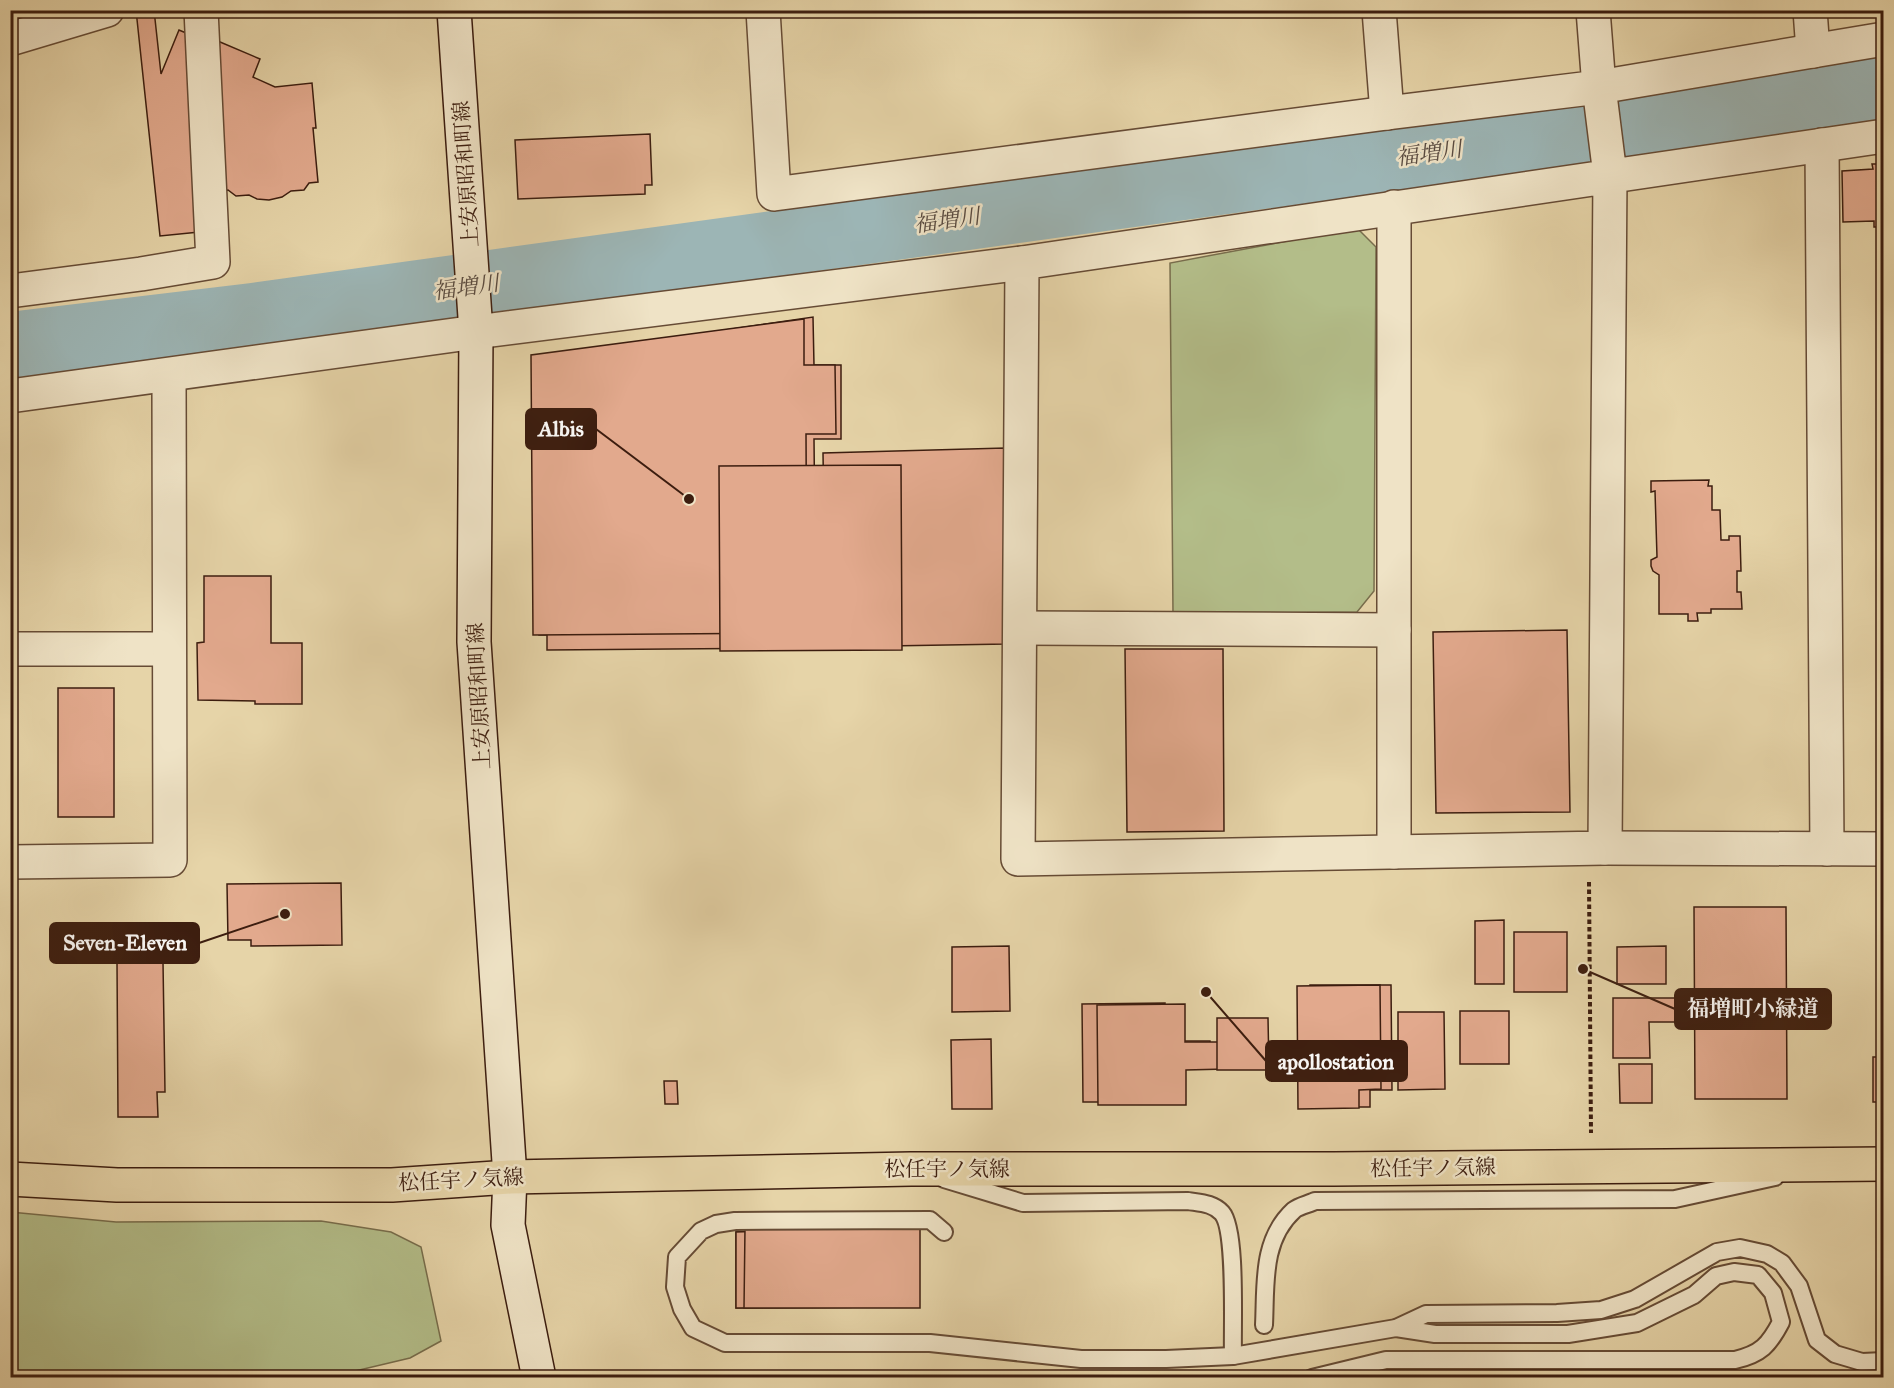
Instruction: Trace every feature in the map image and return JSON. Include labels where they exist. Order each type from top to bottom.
[{"type":"main road","name":"松任宇ノ気線","points":[[10,1179],[117,1185],[392,1185],[510,1177],[911,1169],[1884,1164]]},
{"type":"street","points":[[10,39],[40,20],[107,10]]},
{"type":"street","points":[[10,291],[213,262],[201,10]]},
{"type":"street","name":"上安原昭和町線","points":[[454,10],[475,324],[474,642],[510,1177],[508,1225],[539,1377]]},
{"type":"street","points":[[763,10],[774,194],[1386,113],[1600,92],[1884,39]]},
{"type":"street","points":[[1379,10],[1386,113]]},
{"type":"street","points":[[1593,10],[1609,168],[1597,848]]},
{"type":"street","points":[[1810,10],[1813,51]]},
{"type":"street","points":[[10,396],[169,375],[475,324],[1022,263],[1394,207],[1609,168],[1884,136]]},
{"type":"street","points":[[1822,144],[1827,849]]},
{"type":"street","points":[[1394,207],[1394,852]]},
{"type":"street","points":[[1022,263],[1018,859],[1597,848],[1884,849]]},
{"type":"street","points":[[10,861],[170,860],[169,375]]},
{"type":"street","points":[[1021,628],[1394,630]]},
{"type":"street","points":[[10,649],[169,649]]},
{"type":"lane","points":[[1264,1325],[1267,1256],[1276,1233],[1295,1209],[1315,1201],[1675,1199],[1829,1165]]},
{"type":"lane","points":[[911,1169],[1023,1203],[1188,1201],[1210,1204],[1223,1214],[1228,1231],[1233,1275],[1233,1356]]},
{"type":"lane","points":[[944,1232],[930,1220],[735,1221],[716,1224],[701,1231],[677,1257],[675,1287],[682,1309],[693,1328],[725,1344],[930,1343],[1081,1359],[1166,1359],[1233,1356],[1396,1328],[1426,1314],[1557,1313],[1601,1310],[1635,1299],[1717,1252],[1740,1248],[1767,1254],[1782,1263],[1799,1286],[1816,1340],[1835,1354],[1862,1362],[1884,1361]]},
{"type":"lane","points":[[1312,1377],[1386,1360],[1735,1360],[1751,1356],[1770,1342],[1781,1322],[1773,1293],[1758,1275],[1734,1272],[1716,1276],[1694,1295],[1637,1323],[1568,1334],[1435,1334],[1396,1328]]},
{"type":"path","points":[[1591,1167],[1597,848]]},
{"type":"green space","points":[[1357,228],[1376,247],[1374,591],[1357,612],[1173,614],[1170,263]]},
{"type":"green space","points":[[10,1212],[116,1222],[321,1221],[391,1232],[421,1247],[441,1341],[410,1358],[351,1372],[11,1372]]},
{"type":"building","points":[[136,10],[154,10],[161,74],[179,30],[210,43],[213,39],[260,59],[253,77],[275,87],[312,83],[318,182],[309,183],[304,190],[291,191],[282,197],[269,200],[257,199],[249,195],[236,196],[228,190],[216,191],[219,230],[160,236]]},
{"type":"building","points":[[650,134],[652,185],[645,185],[645,194],[518,199],[515,140]]},
{"type":"building","points":[[1872,164],[1884,164],[1884,229],[1874,227],[1874,221],[1843,222],[1842,171],[1873,169]]},
{"type":"building","points":[[813,317],[814,365],[841,365],[841,439],[814,439],[816,633],[808,633],[808,648],[547,650],[547,635],[539,635],[536,358]]},
{"type":"building","points":[[804,319],[804,365],[835,365],[836,434],[806,434],[807,633],[533,635],[531,355]]},
{"type":"building","points":[[1005,448],[1007,644],[826,647],[823,453]]},
{"type":"building","points":[[901,465],[902,650],[720,651],[719,466]]},
{"type":"building","points":[[1709,480],[1708,486],[1712,486],[1712,510],[1720,510],[1721,540],[1729,540],[1729,536],[1740,536],[1741,571],[1737,571],[1737,592],[1741,592],[1742,609],[1711,609],[1711,613],[1697,613],[1698,621],[1688,621],[1688,614],[1659,614],[1659,575],[1653,571],[1651,566],[1651,560],[1657,557],[1655,491],[1651,492],[1651,481]]},
{"type":"building","points":[[204,576],[271,576],[271,643],[302,643],[302,704],[255,704],[255,701],[198,700],[197,643],[204,642]]},
{"type":"building","points":[[1567,630],[1570,812],[1436,813],[1433,632]]},
{"type":"building","points":[[1125,649],[1223,649],[1224,831],[1127,832]]},
{"type":"building","points":[[58,688],[114,688],[114,817],[58,817]]},
{"type":"building","points":[[341,883],[342,945],[251,946],[251,940],[228,940],[227,884]]},
{"type":"building","points":[[1694,907],[1786,907],[1787,1099],[1695,1099]]},
{"type":"building","points":[[1504,920],[1504,984],[1475,984],[1475,921]]},
{"type":"building","points":[[1514,932],[1567,932],[1567,992],[1514,992]]},
{"type":"building","points":[[1009,946],[1010,1011],[952,1012],[952,947]]},
{"type":"building","points":[[1666,946],[1666,984],[1617,984],[1617,947]]},
{"type":"building","points":[[117,962],[163,962],[165,1092],[157,1092],[158,1117],[118,1117]]},
{"type":"building","points":[[1310,985],[1391,985],[1392,1090],[1370,1090],[1370,1107],[1311,1107]]},
{"type":"building","points":[[1380,985],[1381,1089],[1359,1090],[1359,1108],[1298,1109],[1297,986]]},
{"type":"building","points":[[1613,998],[1683,998],[1683,1022],[1649,1022],[1650,1058],[1613,1058]]},
{"type":"building","points":[[1165,1003],[1165,1041],[1210,1041],[1211,1069],[1165,1069],[1165,1102],[1083,1102],[1082,1004]]},
{"type":"building","points":[[1185,1004],[1185,1042],[1225,1042],[1226,1069],[1186,1070],[1186,1105],[1098,1105],[1097,1005]]},
{"type":"building","points":[[1460,1011],[1509,1011],[1509,1064],[1460,1064]]},
{"type":"building","points":[[1398,1012],[1444,1012],[1445,1089],[1398,1090]]},
{"type":"building","points":[[1217,1018],[1268,1018],[1269,1070],[1217,1070]]},
{"type":"building","points":[[991,1039],[992,1109],[952,1109],[951,1040]]},
{"type":"building","points":[[1873,1057],[1884,1057],[1884,1102],[1873,1102]]},
{"type":"building","points":[[1619,1064],[1652,1064],[1652,1103],[1620,1103]]},
{"type":"building","points":[[664,1081],[677,1081],[678,1104],[665,1104]]},
{"type":"building","points":[[829,1216],[851,1217],[851,1231],[904,1231],[904,1307],[736,1308],[736,1232],[763,1231],[762,1217],[788,1217],[787,1231],[828,1231]]},
{"type":"building","points":[[829,1216],[851,1217],[851,1231],[904,1231],[904,1307],[736,1308],[736,1232],[763,1231],[762,1217],[788,1217],[787,1231],[828,1231]]},
{"type":"building","points":[[745,1228],[920,1229],[920,1308],[744,1308]]},
{"type":"waterway","name":"福増川","points":[[10,345],[253,316],[1884,90]]},
{"type":"place","name":"Albis","points":[[689,499]]},
{"type":"place","name":"Seven-Eleven","points":[[285,914]]},
{"type":"place","name":"福増町小緑道","points":[[1583,969]]},
{"type":"place","name":"apollostation","points":[[1206,992]]}]
